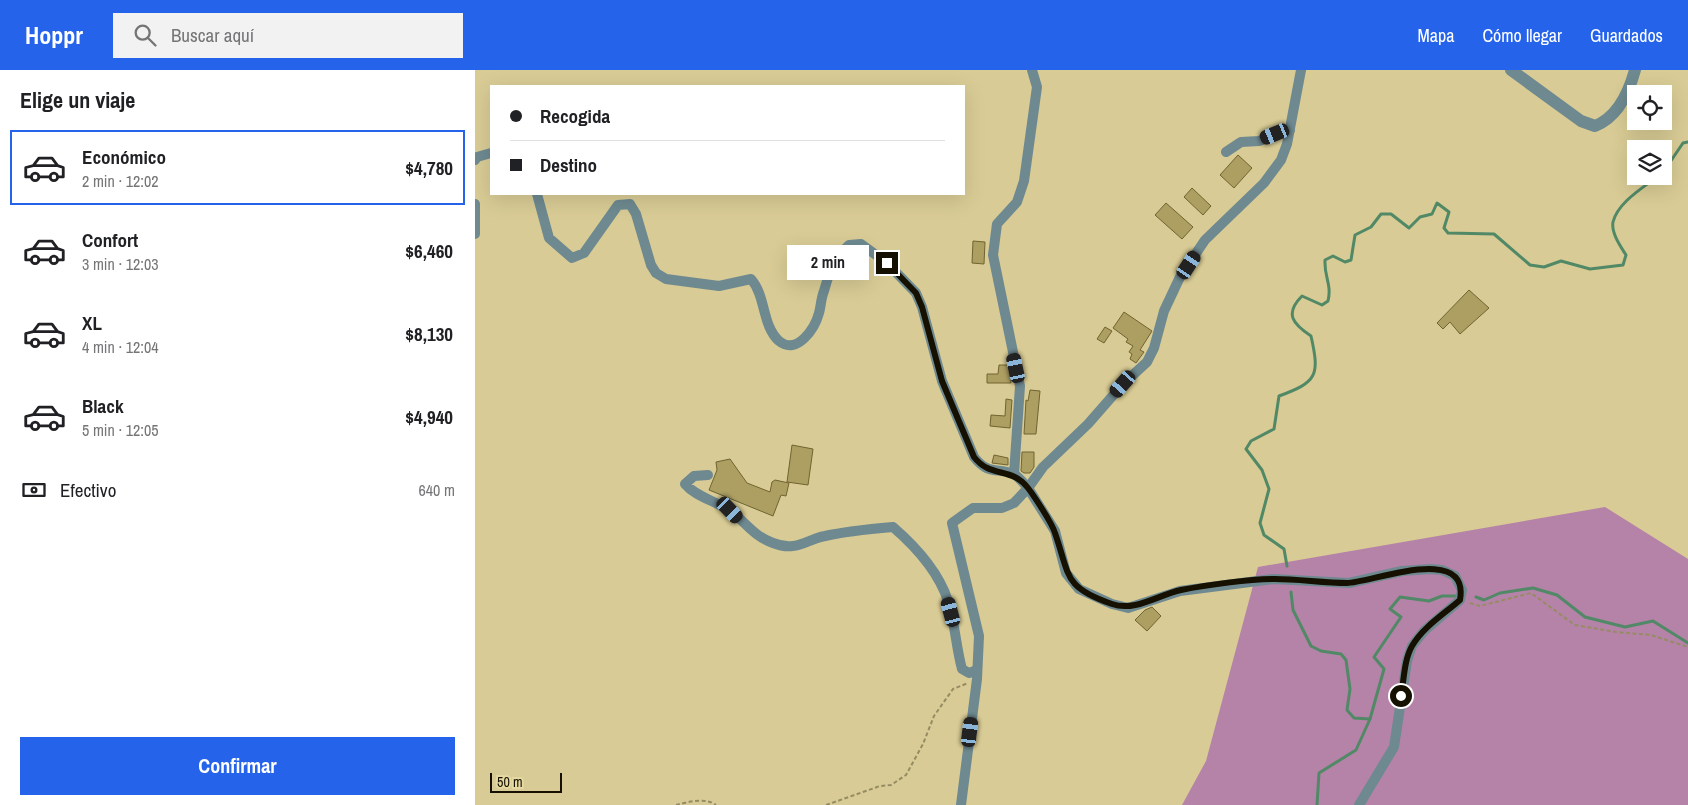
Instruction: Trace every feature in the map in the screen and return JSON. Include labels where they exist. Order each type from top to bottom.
[{"type":"street","points":[[1014,474],[1020,386],[993,256],[997,224],[1017,202],[1024,181],[1037,87],[1031,70]]},
{"type":"street","points":[[961,805],[977,675],[979,636],[952,523],[973,508],[1002,508],[1014,503],[1029,488],[1043,467],[1088,424],[1123,384],[1147,362],[1164,312],[1181,277],[1205,240],[1217,226],[1265,183],[1281,160],[1290,130],[1301,70]]},
{"type":"street","points":[[1511,70],[1581,121],[1595,126],[1608,119],[1623,101],[1635,70]]},
{"type":"street","points":[[1226,152],[1241,142],[1259,140],[1290,130]]},
{"type":"street","points":[[475,160],[477,157],[490,153]]},
{"type":"street","points":[[537,195],[549,238],[572,258],[584,253],[618,205],[630,204],[636,214],[651,265],[656,273],[665,279],[719,286],[751,279],[761,294],[769,324],[779,340],[786,344],[794,345],[804,339],[812,330],[819,313],[823,292],[838,255],[849,245],[861,244],[887,263],[916,293],[922,307],[942,381],[974,457],[980,465],[995,472],[1014,474],[1029,488],[1055,530],[1066,573],[1079,589],[1112,604],[1128,608],[1180,591],[1273,579],[1349,583],[1401,571],[1431,569],[1442,570],[1455,576],[1462,590],[1460,600],[1424,631],[1412,646],[1407,661],[1394,747],[1359,805]]},
{"type":"street","points":[[475,204],[475,234]]},
{"type":"street","points":[[708,475],[694,476],[685,484],[692,493],[703,495],[730,510],[749,530],[773,543],[787,546],[808,543],[822,536],[893,527],[906,538],[939,580],[950,608],[963,669],[977,675]]},
{"type":"path","points":[[1460,600],[1480,606],[1531,593],[1575,625],[1616,632],[1651,635],[1688,647]]},
{"type":"path","points":[[826,805],[880,786],[891,785],[906,775],[923,744],[934,716],[953,689],[977,675]]},
{"type":"path","points":[[676,805],[693,800],[713,802],[716,805]]},
{"type":"shaded area","points":[[1605,507],[1688,559],[1688,805],[1182,805],[1206,761],[1258,567]]},
{"type":"building","points":[[1238,155],[1252,168],[1234,188],[1220,175]]},
{"type":"building","points":[[1192,188],[1211,206],[1203,215],[1184,197]]},
{"type":"building","points":[[1166,203],[1193,227],[1182,239],[1155,215]]},
{"type":"building","points":[[973,241],[985,242],[984,264],[972,263]]},
{"type":"building","points":[[1469,290],[1489,308],[1460,334],[1450,322],[1443,329],[1437,323]]},
{"type":"building","points":[[1124,312],[1152,331],[1140,350],[1144,352],[1136,363],[1130,359],[1132,354],[1129,352],[1133,346],[1126,342],[1128,339],[1113,328]]},
{"type":"building","points":[[1105,327],[1112,331],[1104,343],[1097,339]]},
{"type":"building","points":[[999,365],[1009,365],[1011,383],[987,383],[987,374],[998,374]]},
{"type":"building","points":[[1030,390],[1040,391],[1036,434],[1024,434],[1026,400],[1028,401]]},
{"type":"building","points":[[1006,399],[1012,400],[1010,428],[990,426],[991,415],[1005,416]]},
{"type":"building","points":[[792,445],[813,449],[808,485],[787,482]]},
{"type":"building","points":[[1022,452],[1034,452],[1034,467],[1030,473],[1021,471]]},
{"type":"building","points":[[994,455],[1008,458],[1008,465],[992,463]]},
{"type":"building","points":[[730,459],[747,483],[770,492],[772,482],[775,480],[789,483],[786,496],[781,495],[773,516],[709,490],[717,470],[716,462]]},
{"type":"building","points":[[1152,607],[1161,616],[1147,631],[1135,620],[1145,610]]},
{"type":"waterway","points":[[1672,159],[1683,143],[1688,142]]},
{"type":"waterway","points":[[1287,566],[1284,549],[1264,535],[1260,523],[1269,489],[1262,470],[1246,449],[1251,441],[1274,429],[1279,396],[1301,386],[1313,376],[1315,360],[1311,336],[1295,323],[1292,313],[1296,302],[1302,296],[1322,305],[1328,301],[1329,290],[1325,260],[1333,256],[1345,262],[1351,260],[1355,235],[1371,227],[1381,214],[1391,214],[1409,228],[1420,217],[1432,214],[1437,203],[1449,212],[1444,228],[1448,233],[1494,234],[1530,265],[1544,267],[1561,261],[1590,269],[1623,265],[1626,255],[1613,231],[1613,222],[1625,202],[1646,185]]},
{"type":"waterway","points":[[1476,597],[1484,600],[1500,593],[1533,588],[1557,595],[1585,617],[1625,627],[1653,621],[1688,643]]},
{"type":"waterway","points":[[1291,592],[1293,610],[1311,646],[1321,651],[1341,654],[1346,660],[1350,689],[1347,710],[1354,718],[1370,719]]},
{"type":"waterway","points":[[1317,805],[1319,773],[1356,750],[1370,719],[1384,669],[1374,657],[1401,617],[1390,609],[1400,597],[1429,601],[1442,596],[1458,596]]},
{"type":"route","points":[[887,263],[916,293],[922,307],[942,381],[974,457],[980,465],[995,472],[1014,474],[1029,488],[1031,495],[1055,530],[1066,573],[1079,589],[1112,604],[1128,608],[1140,602],[1180,591],[1273,579],[1349,583],[1401,571],[1431,569],[1442,570],[1455,576],[1462,590],[1460,600],[1424,631],[1412,646],[1407,661],[1401,696]]}]
